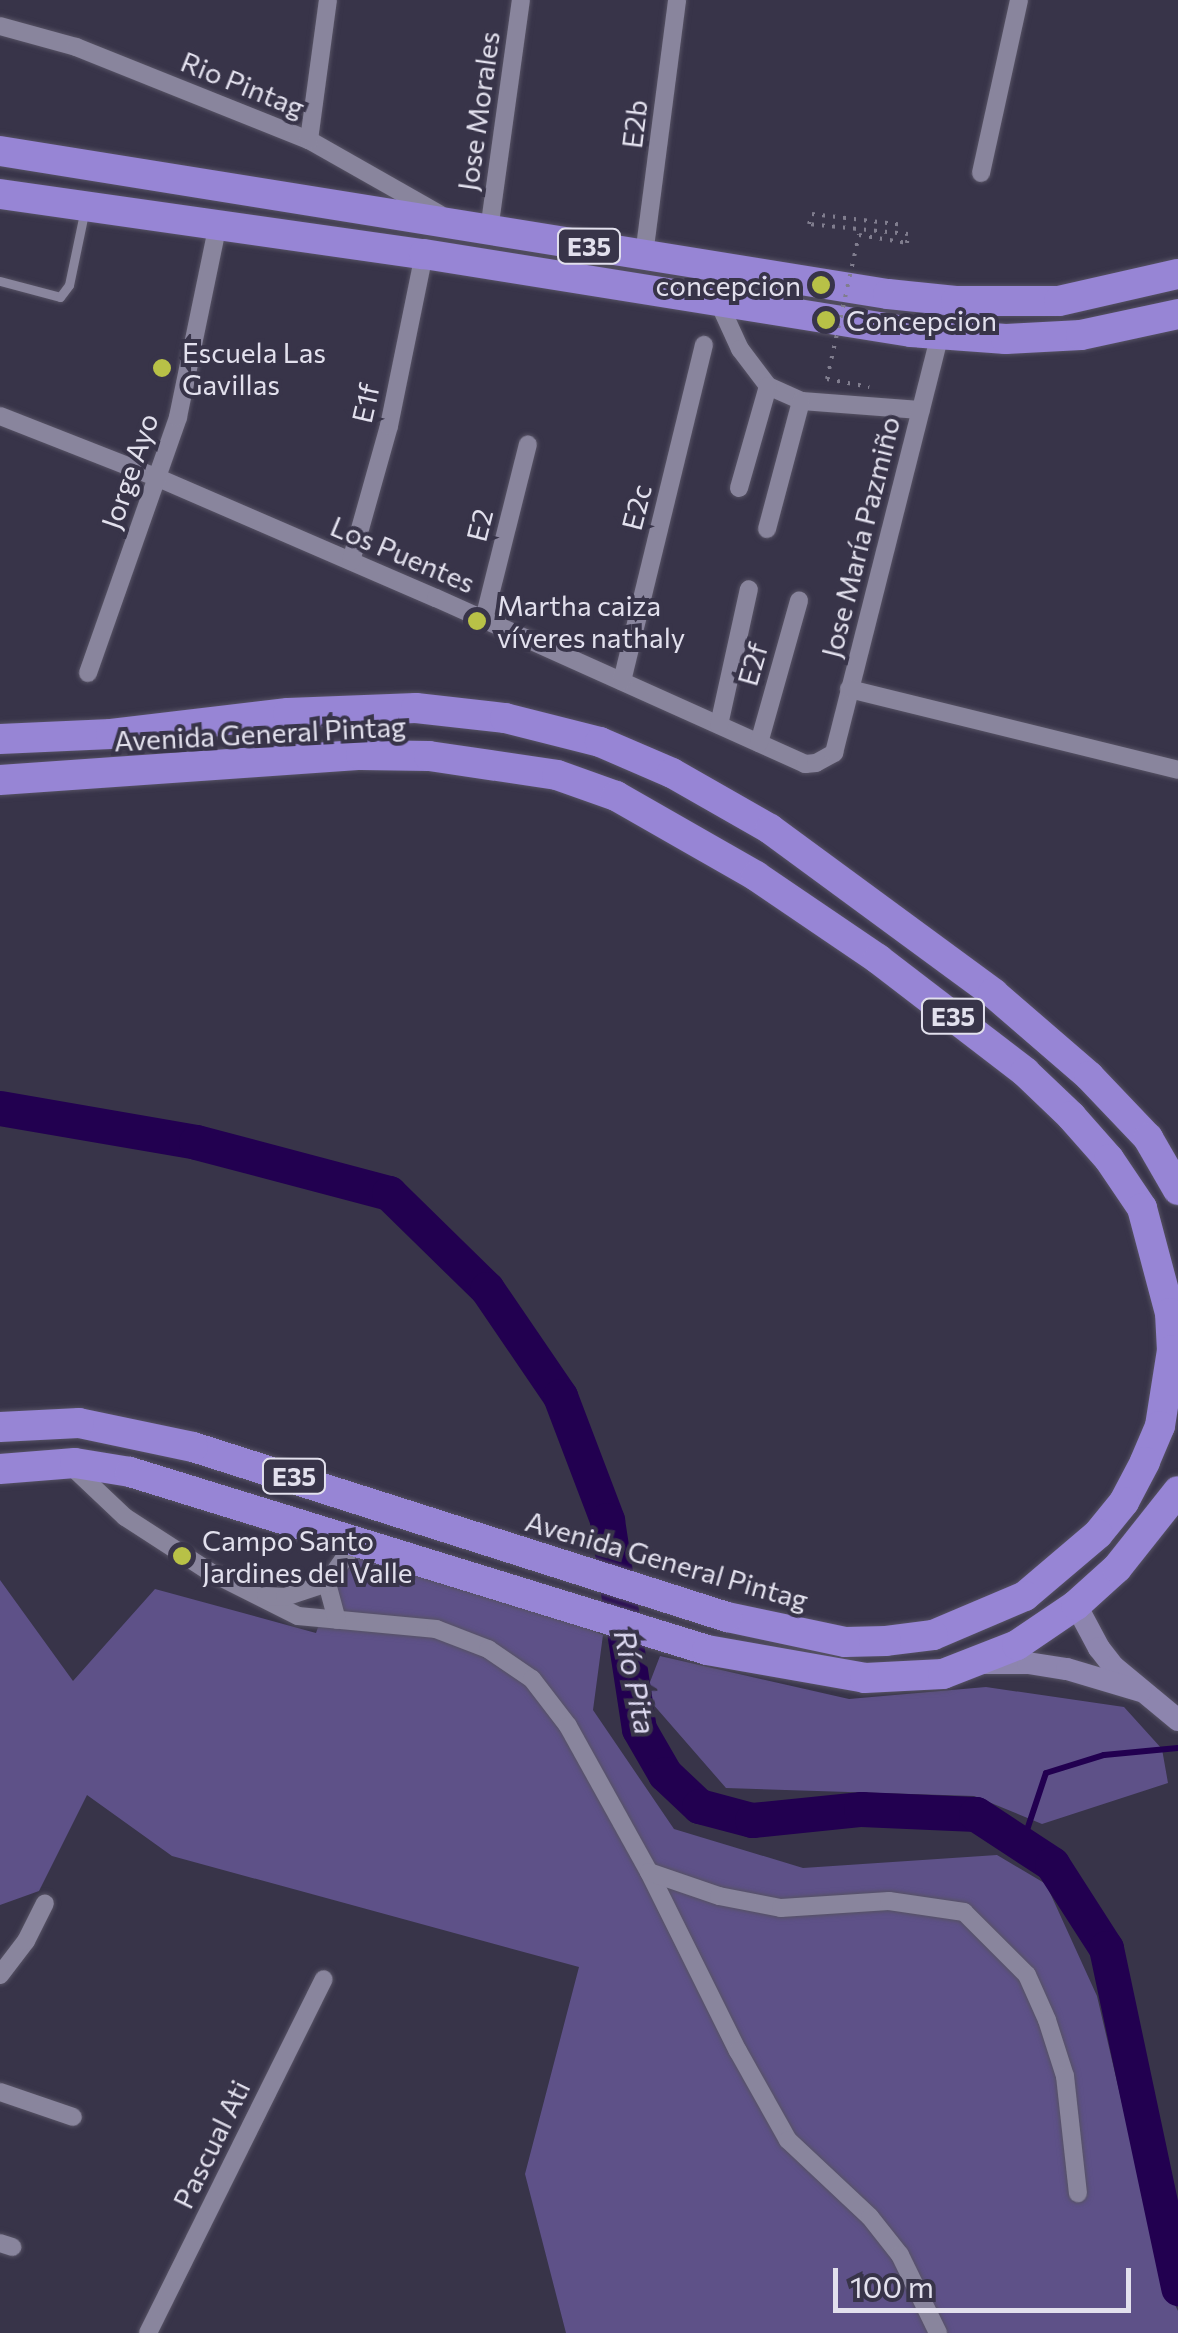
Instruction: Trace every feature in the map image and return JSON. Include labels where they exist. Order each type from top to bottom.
[{"type":"highway","name":"E35","points":[[0,151],[820,285],[956,301],[1059,301],[1178,274]]},
{"type":"highway","name":"E35","points":[[0,194],[424,254],[940,335],[1006,339],[1081,335],[1178,314]]},
{"type":"highway","name":"Avenida General Pintag","points":[[0,739],[111,734],[288,713],[416,708],[505,718],[600,742],[672,773],[770,829],[880,906],[993,993],[1089,1076],[1148,1138],[1178,1190]]},
{"type":"highway","name":"Avenida General Pintag","points":[[0,780],[361,755],[429,756],[496,764],[616,796],[756,876],[878,959],[1026,1072],[1109,1159],[1142,1208],[1170,1313],[1172,1350],[1160,1426],[1124,1502],[1098,1534],[1025,1596],[933,1635],[845,1642],[726,1617],[578,1573],[193,1446],[78,1423],[0,1427]]},
{"type":"highway","name":"E35","points":[[0,1469],[68,1463],[130,1472],[707,1650],[865,1678],[943,1674],[981,1663],[1017,1646],[1076,1605],[1117,1568],[1178,1491]]},
{"type":"street","points":[[309,140],[328,0]]},
{"type":"street","name":"Jose Morales","points":[[489,230],[521,0]]},
{"type":"street","name":"E2b","points":[[644,255],[678,0]]},
{"type":"street","points":[[981,173],[1019,0]]},
{"type":"street","name":"Rio Pintag","points":[[0,26],[76,47],[309,140],[452,222]]},
{"type":"street","name":"Jorge Ayo","points":[[88,673],[178,417],[218,224]]},
{"type":"street","name":"E1f","points":[[350,561],[389,426],[424,254]]},
{"type":"street","points":[[718,301],[740,350],[768,386],[801,401],[921,410]]},
{"type":"street","name":"Jose María Pazmiño","points":[[834,753],[940,335]]},
{"type":"street","name":"E2c","points":[[622,681],[704,345]]},
{"type":"street","points":[[739,488],[768,386]]},
{"type":"street","points":[[768,530],[801,401]]},
{"type":"street","name":"Los Puentes","points":[[0,416],[156,477],[805,764],[834,753]]},
{"type":"street","name":"E2","points":[[484,619],[528,444]]},
{"type":"street","points":[[718,725],[749,588]]},
{"type":"street","name":"E2f","points":[[759,743],[799,601]]},
{"type":"street","points":[[849,689],[1178,770]]},
{"type":"street","points":[[68,1463],[125,1517],[210,1572],[298,1616],[436,1629],[488,1648],[532,1678],[568,1726],[649,1872],[738,2052],[788,2140],[870,2218],[900,2256],[938,2333]]},
{"type":"street","points":[[258,1596],[285,1596],[327,1583],[356,1541]]},
{"type":"street","points":[[327,1583],[336,1620]]},
{"type":"street","points":[[1076,1605],[1099,1648],[1140,1690],[1178,1720]]},
{"type":"street","points":[[981,1663],[1028,1662],[1140,1690]]},
{"type":"street","points":[[649,1872],[719,1896],[782,1908],[888,1901],[926,1903],[964,1912],[1027,1975],[1047,2020],[1065,2076],[1078,2192]]},
{"type":"street","points":[[0,1976],[26,1942],[45,1903]]},
{"type":"street","name":"Pascual Ati","points":[[148,2333],[324,1979]]},
{"type":"street","points":[[0,2092],[74,2116]]},
{"type":"lane","points":[[0,281],[60,296],[66,292],[85,206]]},
{"type":"path","points":[[827,379],[860,235],[907,243],[908,234],[809,224],[812,214],[904,225]]},
{"type":"shaded area","points":[[346,1548],[517,1598],[603,1635],[593,1710],[674,1829],[803,1868],[997,1855],[1046,1884],[1097,1996],[1164,2283],[1178,2311],[1178,2333],[566,2333],[525,2174],[579,1967],[172,1856],[87,1795],[39,1891],[0,1905],[0,1580],[73,1681],[155,1589],[316,1633]]},
{"type":"shaded area","points":[[660,1656],[849,1699],[986,1687],[1124,1707],[1162,1749],[1168,1783],[1042,1824],[974,1796],[726,1788],[645,1695]]},
{"type":"waterway","name":"Río Pita","points":[[0,1108],[196,1142],[389,1193],[487,1289],[560,1396],[607,1520],[639,1729],[665,1774],[699,1806],[752,1820],[861,1809],[976,1814],[1052,1864],[1106,1948],[1178,2288]]},
{"type":"waterway","points":[[1026,1833],[1046,1773],[1104,1755],[1178,1748]]},
{"type":"place","name":"concepcion","points":[[821,285]]},
{"type":"place","name":"Concepcion","points":[[826,320]]},
{"type":"place","name":"Escuela Las Gavillas","points":[[162,368]]},
{"type":"place","name":"Martha caiza víveres nathaly","points":[[477,621]]},
{"type":"place","name":"Campo Santo Jardines del Valle","points":[[182,1556]]}]
